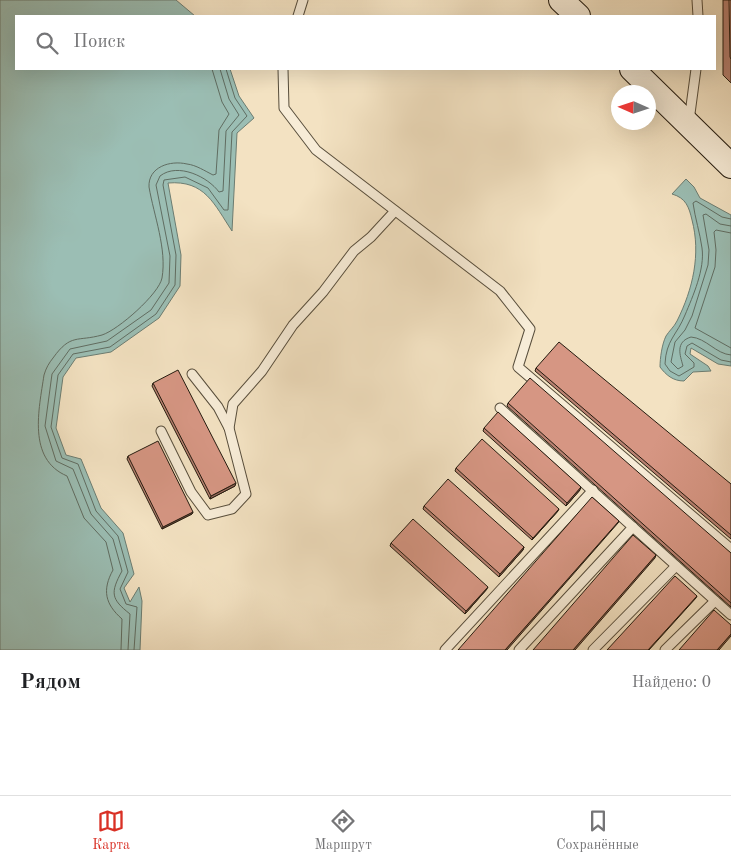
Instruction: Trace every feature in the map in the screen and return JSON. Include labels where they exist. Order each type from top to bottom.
[{"type":"street","points":[[561,0],[577,15]]},
{"type":"street","points":[[633,70],[731,166]]},
{"type":"lane","points":[[298,15],[304,0]]},
{"type":"lane","points":[[697,0],[698,15]]},
{"type":"lane","points":[[283,70],[284,108],[316,150],[500,291],[506,298],[530,329],[518,367],[731,549]]},
{"type":"lane","points":[[689,124],[696,70]]},
{"type":"lane","points":[[229,428],[233,404],[262,371],[293,326],[323,292],[354,251],[371,237],[395,211]]},
{"type":"lane","points":[[161,431],[191,492],[208,515],[232,509],[246,494],[229,428],[218,407],[192,374]]},
{"type":"lane","points":[[500,408],[731,615]]},
{"type":"lane","points":[[445,650],[592,490]]},
{"type":"lane","points":[[519,650],[633,527]]},
{"type":"lane","points":[[593,650],[676,566]]},
{"type":"lane","points":[[665,650],[715,601]]},
{"type":"water","points":[[0,0],[176,0],[194,15],[15,15],[15,70],[230,70],[239,96],[254,118],[237,133],[232,231],[214,203],[200,190],[191,185],[168,183],[181,255],[180,286],[159,318],[111,352],[76,358],[63,377],[56,428],[66,455],[81,459],[101,508],[123,533],[134,574],[124,588],[130,602],[139,587],[142,601],[140,650],[0,650]]},
{"type":"water","points":[[686,179],[694,187],[700,198],[731,215],[731,366],[718,364],[691,348],[690,354],[708,366],[711,371],[693,372],[684,381],[670,377],[660,367],[665,339],[683,309],[694,271],[696,246],[691,215],[684,201],[672,194]]},
{"type":"building","points":[[729,0],[731,0],[731,59],[730,57]]},
{"type":"building","points":[[559,342],[731,484],[731,535],[536,368]]},
{"type":"building","points":[[178,370],[236,483],[211,496],[153,383]]},
{"type":"building","points":[[530,378],[731,553],[731,603],[508,403]]},
{"type":"building","points":[[498,412],[581,487],[567,503],[484,428]]},
{"type":"building","points":[[482,439],[559,509],[533,538],[456,468]]},
{"type":"building","points":[[158,441],[193,512],[163,527],[128,456]]},
{"type":"building","points":[[448,479],[524,547],[500,574],[424,506]]},
{"type":"building","points":[[592,497],[619,521],[505,650],[458,650]]},
{"type":"building","points":[[413,519],[488,587],[466,611],[391,543]]},
{"type":"building","points":[[633,535],[656,555],[573,650],[533,650]]},
{"type":"building","points":[[675,576],[697,596],[648,650],[607,650]]},
{"type":"building","points":[[714,610],[731,625],[731,634],[717,650],[679,650]]}]
